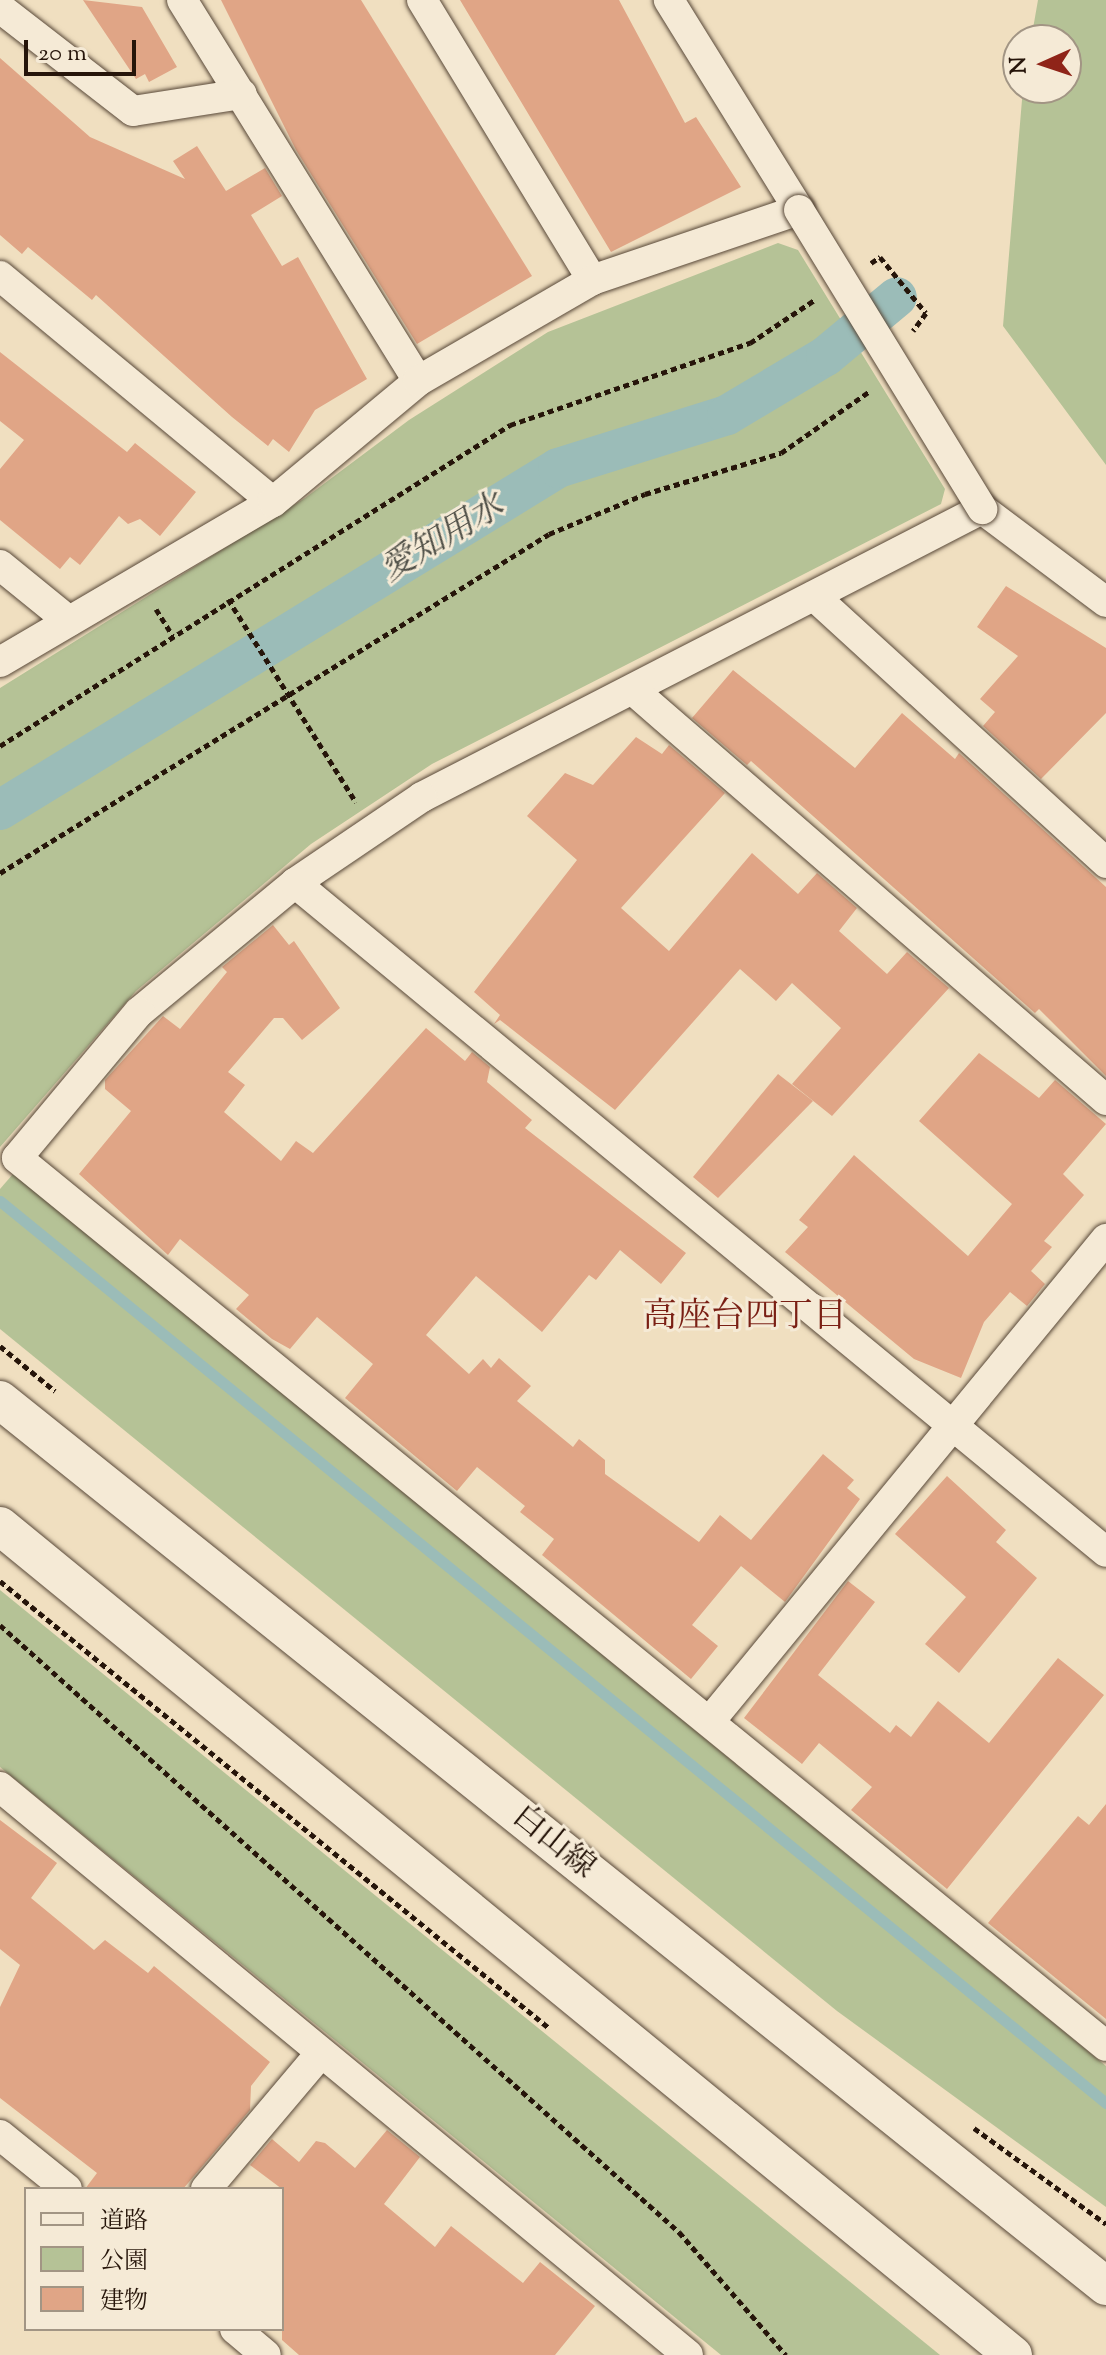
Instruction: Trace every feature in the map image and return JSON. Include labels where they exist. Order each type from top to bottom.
[{"type":"street","points":[[182,0],[418,381]]},
{"type":"street","points":[[422,0],[592,280]]},
{"type":"street","points":[[669,0],[982,509],[1106,602]]},
{"type":"street","points":[[0,8],[133,111],[242,94]]},
{"type":"street","points":[[0,662],[273,502],[418,381],[592,280],[799,210]]},
{"type":"street","points":[[0,276],[273,502]]},
{"type":"street","points":[[982,509],[422,797],[295,883],[139,1012],[17,1158],[1106,2046]]},
{"type":"street","points":[[0,565],[69,621]]},
{"type":"street","points":[[814,596],[1106,863]]},
{"type":"street","points":[[633,690],[1106,1100]]},
{"type":"street","points":[[295,883],[1106,1552]]},
{"type":"street","points":[[710,1721],[1106,1239]]},
{"type":"street","name":"白山線","points":[[0,1400],[1106,2286]]},
{"type":"street","points":[[0,1526],[1013,2355]]},
{"type":"street","points":[[0,1787],[688,2355]]},
{"type":"street","points":[[208,2187],[321,2053]]},
{"type":"street","points":[[0,2135],[65,2187]]},
{"type":"street","points":[[237,2331],[266,2355]]},
{"type":"path","points":[[867,265],[880,257],[926,313],[908,338]]},
{"type":"path","points":[[0,746],[228,599],[510,425],[750,343],[828,291]]},
{"type":"path","points":[[0,873],[287,692],[549,534],[645,494],[781,453],[881,377]]},
{"type":"path","points":[[228,599],[373,830]]},
{"type":"path","points":[[0,1581],[555,2033]]},
{"type":"path","points":[[0,1625],[679,2232],[786,2355]]},
{"type":"green space","points":[[1038,0],[1106,0],[1106,465],[1003,326],[1022,104],[1082,104],[1082,24],[1034,24]]},
{"type":"green space","points":[[778,243],[798,250],[945,489],[941,504],[432,764],[311,844],[136,991],[0,1147],[0,688],[305,498],[409,420],[548,332]]},
{"type":"green space","points":[[13,1174],[1106,2066],[1106,2207],[837,2011],[0,1329],[0,1189]]},
{"type":"green space","points":[[0,1590],[940,2355],[721,2355],[0,1767]]},
{"type":"building","points":[[83,0],[142,7],[177,67],[149,82],[145,74],[136,79]]},
{"type":"building","points":[[221,0],[361,0],[532,276],[417,344],[296,150]]},
{"type":"building","points":[[460,0],[619,0],[685,123],[696,117],[741,187],[611,252]]},
{"type":"building","points":[[0,58],[90,137],[185,179],[173,161],[197,146],[226,191],[265,168],[282,196],[251,215],[282,266],[298,257],[367,379],[315,410],[289,452],[273,439],[268,446],[232,417],[96,295],[92,300],[28,247],[22,254],[0,235]]},
{"type":"building","points":[[0,352],[127,452],[135,443],[196,492],[160,536],[140,519],[128,524],[119,516],[80,565],[70,557],[60,569],[0,520],[0,469],[24,440],[0,421]]},
{"type":"building","points":[[1006,586],[1106,648],[1106,713],[1041,779],[983,726],[995,712],[980,699],[1018,656],[977,627]]},
{"type":"building","points":[[733,670],[855,768],[902,713],[955,759],[959,753],[1106,887],[1106,1076],[1039,1009],[1035,1013],[751,761],[747,765],[692,718]]},
{"type":"building","points":[[636,737],[662,754],[669,745],[725,793],[621,908],[669,951],[752,853],[798,894],[817,873],[857,908],[839,931],[887,974],[907,952],[949,988],[832,1116],[792,1084],[841,1028],[792,983],[776,1001],[740,969],[615,1110],[500,1020],[494,1024],[500,1015],[474,992],[577,860],[527,816],[565,773],[593,785]]},
{"type":"building","points":[[273,925],[289,945],[294,941],[340,1008],[302,1040],[283,1018],[274,1018],[228,1072],[245,1085],[224,1112],[281,1161],[296,1141],[313,1153],[426,1028],[465,1061],[472,1052],[490,1067],[487,1082],[532,1120],[525,1128],[686,1253],[661,1284],[620,1250],[596,1280],[589,1275],[542,1332],[476,1276],[426,1335],[469,1374],[483,1359],[491,1368],[499,1358],[531,1386],[517,1401],[573,1447],[579,1439],[605,1460],[605,1474],[699,1542],[720,1515],[751,1540],[823,1454],[854,1480],[847,1488],[860,1499],[785,1602],[741,1566],[692,1625],[718,1646],[691,1679],[542,1555],[554,1539],[520,1512],[525,1506],[477,1467],[457,1491],[345,1398],[373,1364],[317,1317],[290,1349],[272,1339],[236,1309],[249,1295],[180,1239],[168,1255],[79,1174],[131,1111],[105,1089],[105,1080],[163,1016],[180,1029],[227,972],[222,967]]},
{"type":"building","points":[[979,1053],[1039,1098],[1055,1080],[1106,1124],[1063,1174],[1084,1195],[1044,1241],[1052,1247],[1031,1271],[1045,1284],[1027,1306],[1010,1292],[984,1322],[961,1378],[914,1359],[785,1252],[808,1227],[799,1220],[854,1155],[968,1256],[1012,1204],[919,1121]]},
{"type":"building","points":[[778,1074],[813,1101],[718,1198],[693,1177]]},
{"type":"building","points":[[947,1476],[1006,1530],[996,1542],[1037,1578],[959,1673],[925,1644],[966,1597],[895,1534]]},
{"type":"building","points":[[848,1581],[875,1602],[818,1675],[890,1733],[896,1725],[911,1737],[938,1701],[989,1743],[1058,1658],[1104,1695],[947,1889],[851,1810],[872,1787],[819,1743],[802,1764],[744,1718]]},
{"type":"building","points":[[1106,1804],[1106,2019],[988,1923],[1078,1816],[1089,1825]]},
{"type":"building","points":[[0,1820],[57,1863],[31,1898],[94,1950],[105,1940],[148,1973],[154,1966],[270,2062],[251,2086],[250,2110],[185,2187],[86,2187],[97,2173],[0,2098],[0,2007],[20,1965],[0,1949]]},
{"type":"building","points":[[387,2130],[420,2157],[384,2204],[435,2247],[451,2226],[523,2283],[540,2262],[595,2306],[555,2355],[299,2355],[282,2340],[284,2187],[279,2187],[250,2165],[272,2139],[299,2162],[316,2141],[325,2143],[355,2168]]},
{"type":"waterway","name":"愛知用水","points":[[0,810],[558,468],[727,415],[826,356],[897,297]]},
{"type":"waterway","points":[[0,1201],[1106,2103]]},
{"type":"district","name":"高座台四丁目","points":[[745,1318]]}]
